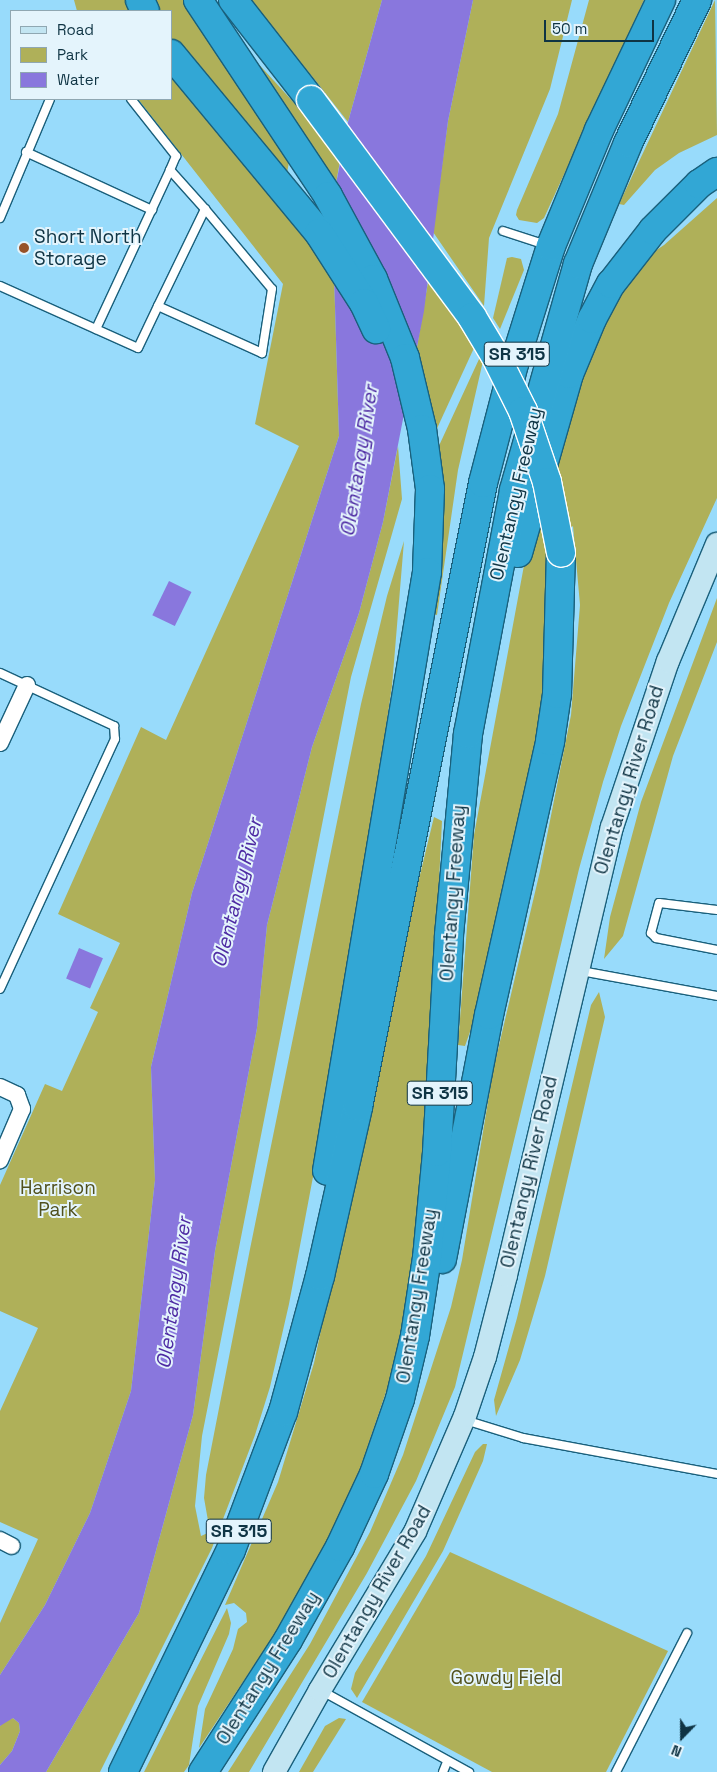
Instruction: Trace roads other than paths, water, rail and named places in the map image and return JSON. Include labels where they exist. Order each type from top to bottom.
[{"type":"highway","points":[[198,0],[328,196],[373,279],[405,358],[422,429],[430,489],[427,572],[329,1154],[320,1276]]},
{"type":"highway","points":[[233,0],[311,100],[466,309],[496,357],[523,411],[547,482],[561,553],[557,694],[550,741],[487,1024],[439,1277],[400,1399]]},
{"type":"highway","name":"Olentangy Freeway","points":[[123,1772],[223,1567],[262,1475],[283,1412],[320,1276],[358,1107],[483,483],[514,364],[551,246],[599,130],[661,0]]},
{"type":"highway","name":"Olentangy Freeway","points":[[203,1772],[288,1640],[340,1547],[374,1474],[400,1399],[415,1336],[428,1248],[437,1152],[448,935],[468,734],[514,490],[559,323],[578,264],[628,143],[697,0]]},
{"type":"highway","points":[[172,55],[319,233],[364,303],[391,362],[410,431],[418,518],[417,634]]},
{"type":"highway","points":[[468,734],[560,404],[592,319],[612,284],[653,230],[699,184],[717,172]]},
{"type":"main road","name":"Olentangy River Road","points":[[274,1772],[320,1690],[416,1532],[464,1420],[490,1338],[612,827],[638,744],[668,660],[717,544]]},
{"type":"street","points":[[0,743],[27,685]]},
{"type":"street","points":[[0,1087],[22,1102],[21,1115],[0,1160]]},
{"type":"lane","points":[[0,218],[26,152],[50,100]]},
{"type":"lane","points":[[96,330],[176,156],[132,100]]},
{"type":"lane","points":[[26,152],[152,210]]},
{"type":"lane","points":[[158,306],[262,352],[272,289],[170,170]]},
{"type":"lane","points":[[0,286],[138,348],[205,209]]},
{"type":"lane","points":[[503,231],[551,246]]},
{"type":"lane","points":[[0,672],[114,726],[115,739],[0,989]]},
{"type":"lane","points":[[717,910],[659,903],[651,932],[656,938],[717,950]]},
{"type":"lane","points":[[577,970],[717,996]]},
{"type":"lane","points":[[464,1420],[523,1438],[717,1474]]},
{"type":"lane","points":[[616,1772],[687,1633]]},
{"type":"lane","points":[[320,1690],[447,1762],[469,1772]]},
{"type":"lane","points":[[443,1772],[447,1762]]},
{"type":"water","name":"Olentangy River","points":[[382,0],[473,0],[448,121],[424,311],[383,522],[359,613],[312,747],[267,925],[257,1028],[215,1251],[193,1415],[139,1613],[46,1772],[0,1772],[0,1765],[12,1751],[20,1731],[19,1723],[13,1718],[0,1726],[0,1675],[45,1605],[90,1513],[131,1391],[155,1180],[151,1067],[192,893],[339,436],[334,274],[335,189],[348,122]]},
{"type":"water","points":[[169,581],[191,592],[175,626],[152,615]]},
{"type":"water","points":[[79,948],[103,958],[90,989],[66,978]]},
{"type":"place","name":"Short North Storage","points":[[24,248]]},
{"type":"park label","name":"Harrison Park","points":[[58,1199]]},
{"type":"park label","name":"Gowdy Field","points":[[506,1678]]}]
